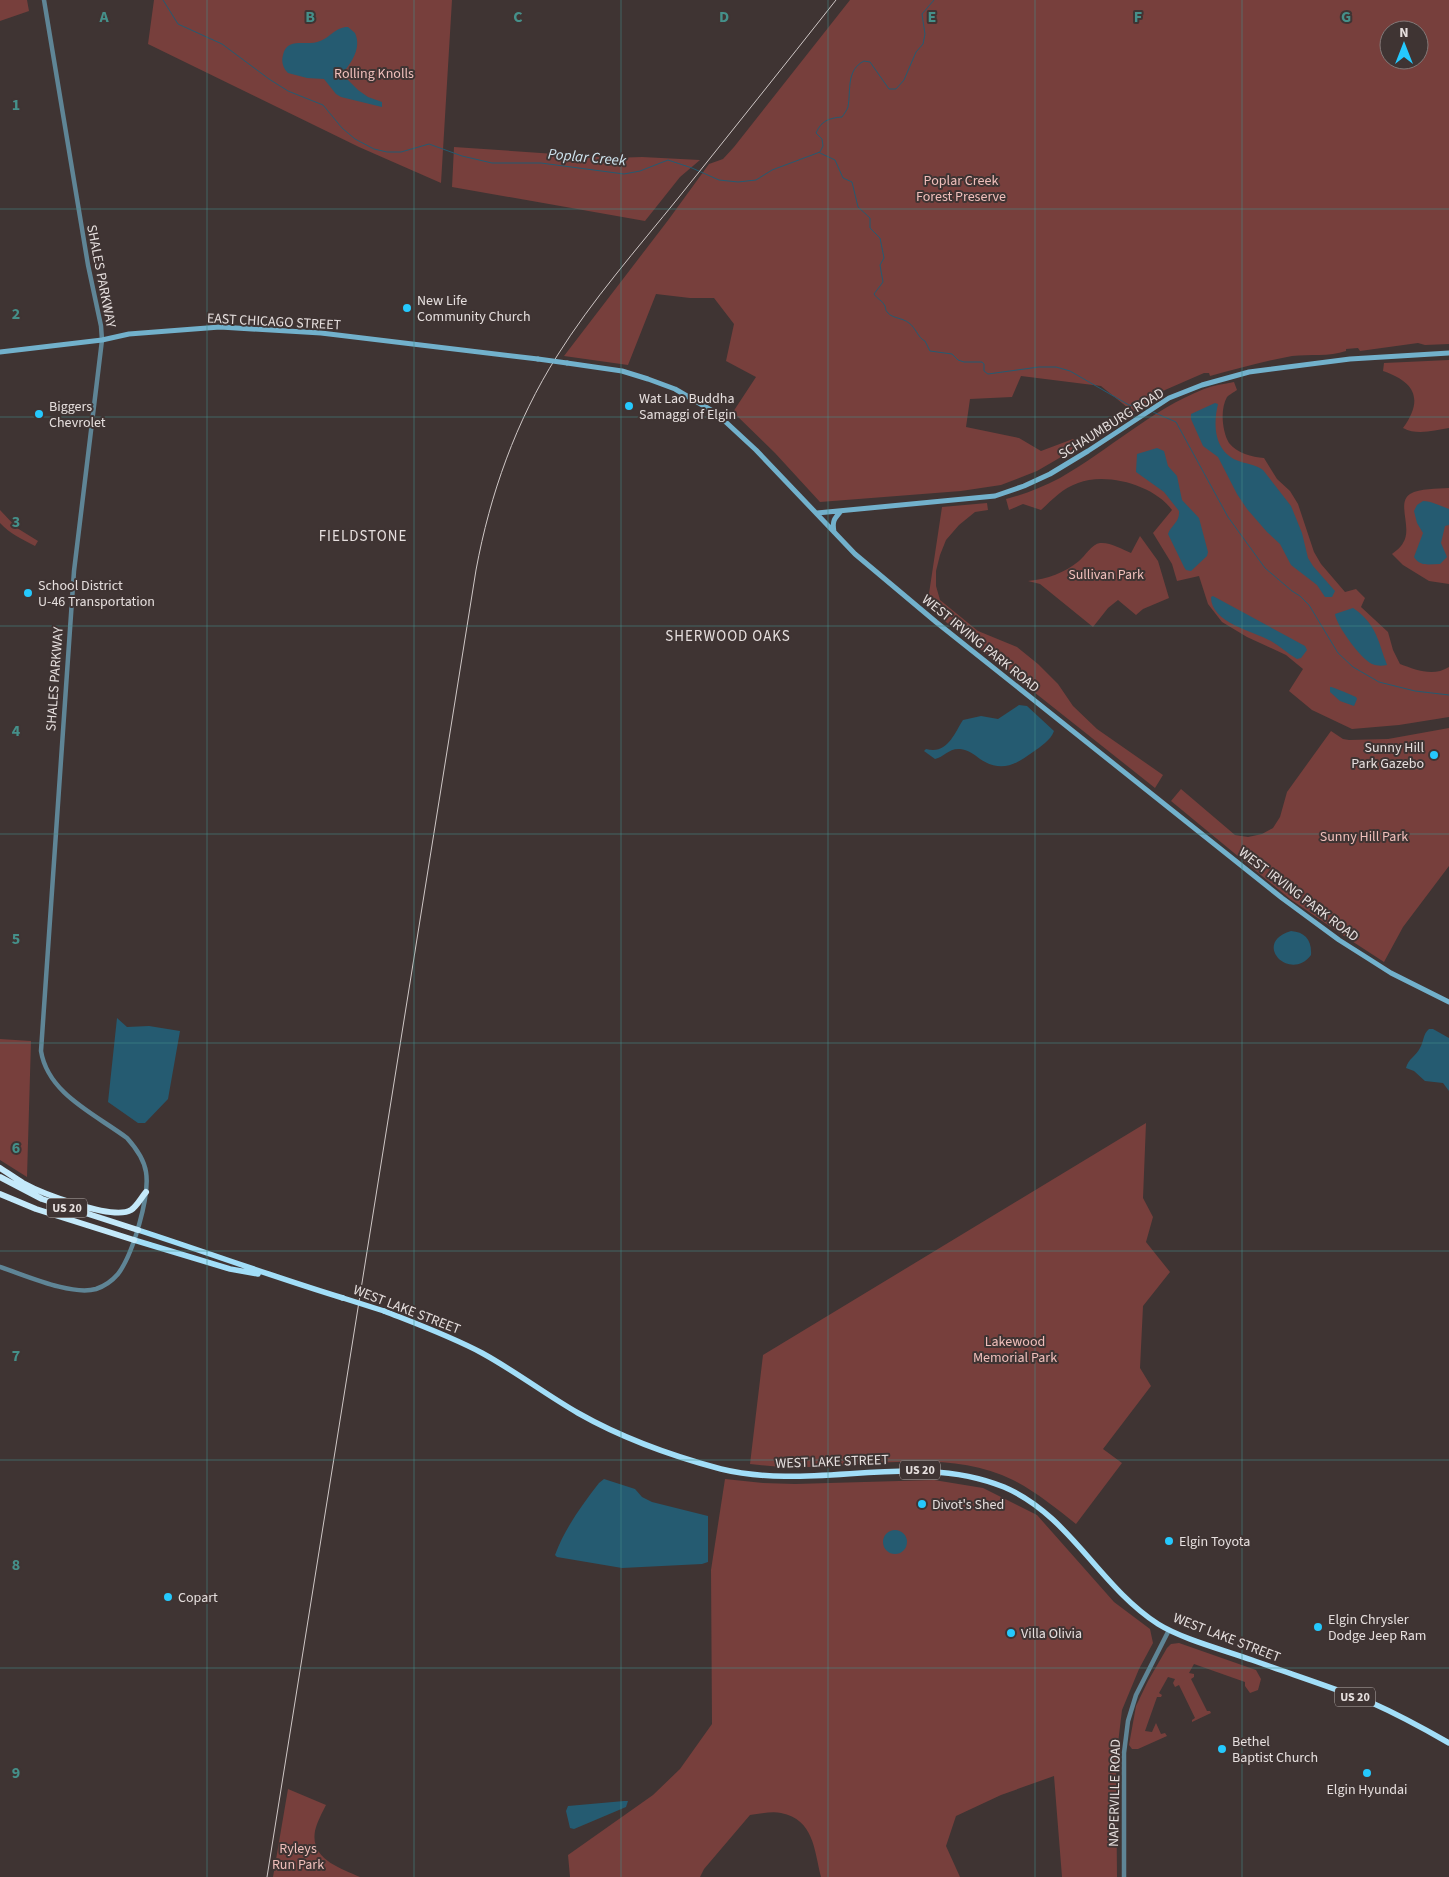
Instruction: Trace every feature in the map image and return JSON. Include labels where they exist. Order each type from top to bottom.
[{"type":"highway","points":[[0,1168],[24,1183],[48,1194],[105,1212],[119,1214],[130,1211],[146,1192]]},
{"type":"highway","name":"US 20","points":[[0,1177],[42,1199],[138,1230]]},
{"type":"highway","name":"US 20","points":[[0,1194],[46,1212],[134,1240]]},
{"type":"highway","name":"WEST LAKE STREET","points":[[138,1230],[232,1261],[270,1276],[384,1311],[435,1330],[484,1355],[601,1425],[638,1441],[715,1467],[754,1474],[813,1477],[929,1470],[982,1479],[1004,1488],[1046,1513],[1139,1611],[1169,1630],[1372,1703],[1412,1722],[1449,1743]]},
{"type":"highway","name":"WEST LAKE STREET","points":[[134,1240],[230,1269],[270,1276]]},
{"type":"main road","name":"EAST CHICAGO STREET","points":[[0,352],[102,340],[129,334],[220,327],[321,333],[487,354]]},
{"type":"main road","name":"SCHAUMBURG ROAD","points":[[817,513],[995,496],[1050,474],[1169,398],[1202,385],[1249,372],[1350,359],[1449,353]]},
{"type":"main road","name":"WEST IRVING PARK ROAD","points":[[487,354],[622,371],[675,389],[716,413],[751,445],[855,554],[936,622],[1282,898],[1339,940],[1391,973],[1449,1002]]},
{"type":"main road","points":[[835,532],[833,522],[842,511]]},
{"type":"street","name":"SHALES PARKWAY","points":[[0,1267],[72,1290],[88,1291],[104,1286],[115,1277],[123,1266],[138,1230],[146,1192],[145,1166],[128,1138],[58,1087],[44,1067],[40,1051],[74,571],[102,340],[44,0]]},
{"type":"street","name":"NAPERVILLE ROAD","points":[[1124,1877],[1124,1753],[1128,1721],[1136,1695],[1169,1630]]},
{"type":"green space","points":[[0,0],[27,0],[29,11],[0,21]]},
{"type":"green space","name":"Rolling Knolls","points":[[154,0],[452,0],[441,183],[359,147],[148,44]]},
{"type":"green space","name":"Poplar Creek Forest Preserve","points":[[850,0],[1449,0],[1449,344],[1425,345],[1418,343],[1360,351],[1358,348],[1346,349],[1346,351],[1333,354],[1292,356],[1210,376],[1209,373],[1204,373],[1165,390],[1133,412],[1101,386],[1021,376],[1012,397],[970,399],[966,427],[1019,438],[1041,451],[1073,439],[1080,446],[1037,471],[1001,485],[961,491],[820,502],[775,453],[733,412],[756,377],[726,361],[734,324],[714,298],[690,298],[656,294],[628,365],[564,356],[709,164],[723,159]]},
{"type":"green space","points":[[454,147],[613,158],[642,157],[700,160],[680,177],[645,221],[452,187]]},
{"type":"green space","points":[[1449,360],[1449,428],[1414,432],[1403,428],[1413,408],[1413,393],[1403,380],[1383,371],[1384,363]]},
{"type":"green space","points":[[1234,382],[1237,390],[1227,397],[1223,408],[1225,432],[1229,443],[1245,454],[1264,458],[1277,479],[1290,491],[1298,504],[1314,552],[1321,564],[1345,592],[1356,589],[1365,598],[1361,607],[1388,632],[1393,650],[1400,664],[1431,672],[1437,672],[1449,667],[1449,717],[1399,725],[1352,729],[1312,710],[1289,691],[1303,669],[1286,655],[1247,637],[1222,622],[1208,604],[1199,576],[1177,581],[1172,564],[1153,533],[1172,510],[1164,501],[1142,488],[1115,480],[1089,480],[1078,483],[1058,494],[1041,510],[1023,504],[1009,510],[1006,499],[1034,490],[1060,478],[1148,419],[1185,398],[1204,389]]},
{"type":"green space","points":[[1449,488],[1449,584],[1429,581],[1403,565],[1392,554],[1401,546],[1406,537],[1404,503],[1406,498],[1410,494],[1419,491]]},
{"type":"green space","points":[[987,503],[988,510],[975,512],[959,525],[946,540],[936,571],[936,586],[940,600],[978,631],[1017,647],[1038,664],[1058,684],[1073,706],[1097,729],[1163,775],[1155,788],[927,607],[942,507]]},
{"type":"green space","points":[[0,510],[17,528],[38,541],[35,546],[12,533],[0,523]]},
{"type":"green space","name":"Sullivan Park","points":[[1140,536],[1158,561],[1169,598],[1143,609],[1136,615],[1118,600],[1108,608],[1093,627],[1040,584],[1028,581],[1042,579],[1062,572],[1079,561],[1091,548],[1100,543],[1112,545],[1131,553]]},
{"type":"green space","name":"Sunny Hill Park","points":[[1449,728],[1449,866],[1403,927],[1384,962],[1290,899],[1171,801],[1181,789],[1235,835],[1248,837],[1262,834],[1273,828],[1280,817],[1287,792],[1331,731],[1343,739],[1349,740],[1388,739]]},
{"type":"green space","points":[[0,1039],[31,1041],[27,1177],[0,1160]]},
{"type":"green space","name":"Lakewood Memorial Park","points":[[1146,1123],[1143,1198],[1153,1217],[1146,1242],[1170,1272],[1143,1306],[1140,1368],[1151,1386],[1103,1449],[1122,1463],[1076,1524],[1038,1495],[1013,1480],[989,1470],[964,1465],[938,1462],[885,1462],[792,1467],[750,1464],[763,1355]]},
{"type":"green space","points":[[725,1479],[795,1484],[934,1480],[983,1488],[1037,1515],[1114,1602],[1150,1629],[1153,1643],[1139,1669],[1122,1710],[1116,1760],[1117,1877],[1062,1877],[1054,1776],[1001,1795],[956,1816],[946,1846],[960,1877],[821,1877],[814,1846],[806,1829],[792,1817],[774,1812],[750,1815],[704,1869],[700,1877],[570,1877],[568,1855],[653,1795],[680,1769],[712,1724],[711,1570]]},
{"type":"green space","points":[[1179,1643],[1256,1670],[1261,1679],[1258,1690],[1250,1693],[1245,1686],[1245,1682],[1194,1664],[1189,1673],[1194,1674],[1194,1677],[1191,1679],[1207,1711],[1211,1713],[1192,1722],[1195,1718],[1179,1685],[1175,1687],[1173,1683],[1175,1679],[1168,1677],[1159,1693],[1162,1695],[1161,1697],[1157,1697],[1145,1731],[1152,1732],[1156,1723],[1161,1734],[1165,1733],[1167,1736],[1138,1749],[1132,1749],[1129,1745],[1136,1706],[1167,1648],[1171,1644]]},
{"type":"green space","name":"Ryleys Run Park","points":[[288,1789],[326,1805],[315,1831],[317,1849],[328,1861],[360,1877],[273,1877]]},
{"type":"water","points":[[348,27],[355,33],[357,45],[352,60],[342,74],[368,97],[382,102],[382,107],[341,97],[336,94],[324,79],[307,78],[288,73],[284,67],[283,55],[285,49],[289,46],[298,43],[315,43],[336,30]]},
{"type":"water","points":[[1215,403],[1218,404],[1216,412],[1217,436],[1223,450],[1236,460],[1257,466],[1263,470],[1291,506],[1302,533],[1308,558],[1335,591],[1332,597],[1325,597],[1317,585],[1291,565],[1280,544],[1247,509],[1218,457],[1203,446],[1191,419],[1191,414]]},
{"type":"water","points":[[1157,448],[1164,451],[1168,466],[1177,476],[1182,500],[1199,518],[1208,552],[1207,556],[1191,571],[1186,570],[1184,567],[1168,534],[1177,521],[1179,511],[1164,492],[1136,472],[1137,454]]},
{"type":"water","points":[[1423,501],[1449,509],[1449,525],[1445,526],[1441,543],[1447,557],[1440,564],[1422,564],[1414,557],[1423,533],[1417,523],[1414,511],[1417,505]]},
{"type":"water","points":[[1213,596],[1305,646],[1307,650],[1301,658],[1297,659],[1271,641],[1225,620],[1213,606],[1211,597]]},
{"type":"water","points":[[1353,608],[1364,617],[1372,628],[1387,665],[1376,665],[1367,661],[1344,633],[1335,614]]},
{"type":"water","points":[[1330,687],[1356,697],[1354,706],[1340,701],[1330,692]]},
{"type":"water","points":[[1019,705],[1027,706],[1054,731],[1042,746],[1014,764],[995,766],[968,751],[960,749],[953,750],[935,759],[924,751],[926,749],[939,749],[945,746],[963,720],[981,716],[998,719]]},
{"type":"water","points":[[1291,931],[1304,935],[1309,941],[1311,950],[1311,955],[1302,962],[1293,965],[1285,963],[1278,958],[1274,951],[1274,944],[1280,937]]},
{"type":"water","points":[[117,1018],[127,1027],[149,1026],[180,1031],[168,1099],[145,1123],[138,1123],[108,1102]]},
{"type":"water","points":[[1429,1029],[1433,1029],[1449,1038],[1449,1091],[1443,1083],[1425,1081],[1414,1071],[1406,1068],[1408,1062],[1420,1048]]},
{"type":"water","points":[[604,1479],[635,1489],[642,1497],[652,1502],[708,1516],[708,1562],[702,1564],[622,1568],[557,1557],[555,1555],[569,1526],[580,1508]]},
{"type":"water","points":[[895,1530],[903,1534],[907,1542],[903,1550],[895,1554],[887,1550],[883,1542],[887,1534]]},
{"type":"water","points":[[628,1801],[626,1807],[574,1829],[570,1828],[566,1811],[568,1806]]},
{"type":"waterway","name":"Poplar Creek","points":[[163,0],[178,24],[222,44],[288,91],[323,105],[342,128],[355,139],[374,149],[387,152],[401,152],[429,144],[462,156],[492,163],[541,163],[624,174],[640,171],[668,160],[719,180],[738,182],[756,180],[772,170],[820,152],[823,146],[822,139],[816,133],[823,123],[829,119],[842,117],[845,113],[848,107],[852,75],[858,65],[864,61],[870,62],[889,89],[896,89],[904,80],[916,52],[923,44],[925,34],[922,14],[934,0]]},
{"type":"waterway","points":[[820,153],[835,160],[843,178],[852,182],[858,207],[870,218],[870,228],[880,238],[884,258],[880,265],[883,282],[874,294],[884,304],[886,311],[890,315],[907,321],[911,325],[925,341],[930,351],[952,354],[958,360],[964,362],[982,362],[984,364],[984,371],[988,374],[1039,367],[1056,367],[1070,371],[1129,405],[1147,409]]},
{"type":"waterway","points":[[1153,412],[1176,422],[1228,517],[1265,568],[1309,605],[1338,653],[1353,667],[1379,682],[1415,691],[1449,695]]},
{"type":"railway","points":[[267,1877],[476,570],[497,486],[506,459],[529,406],[542,381],[571,335],[615,275],[836,0]]},
{"type":"place","name":"New Life Community Church","points":[[407,308]]},
{"type":"place","name":"Wat Lao Buddha Samaggi of Elgin","points":[[629,406]]},
{"type":"place","name":"Biggers Chevrolet","points":[[39,414]]},
{"type":"place","name":"School District U-46 Transportation","points":[[28,593]]},
{"type":"place","name":"Sunny Hill Park Gazebo","points":[[1434,755]]},
{"type":"place","name":"Divot's Shed","points":[[922,1504]]},
{"type":"place","name":"Elgin Toyota","points":[[1169,1541]]},
{"type":"place","name":"Copart","points":[[168,1597]]},
{"type":"place","name":"Elgin Chrysler Dodge Jeep Ram","points":[[1318,1627]]},
{"type":"place","name":"Villa Olivia","points":[[1011,1633]]},
{"type":"place","name":"Bethel Baptist Church","points":[[1222,1749]]},
{"type":"place","name":"Elgin Hyundai","points":[[1367,1773]]},
{"type":"district","name":"FIELDSTONE","points":[[363,536]]},
{"type":"district","name":"SHERWOOD OAKS","points":[[728,636]]}]
